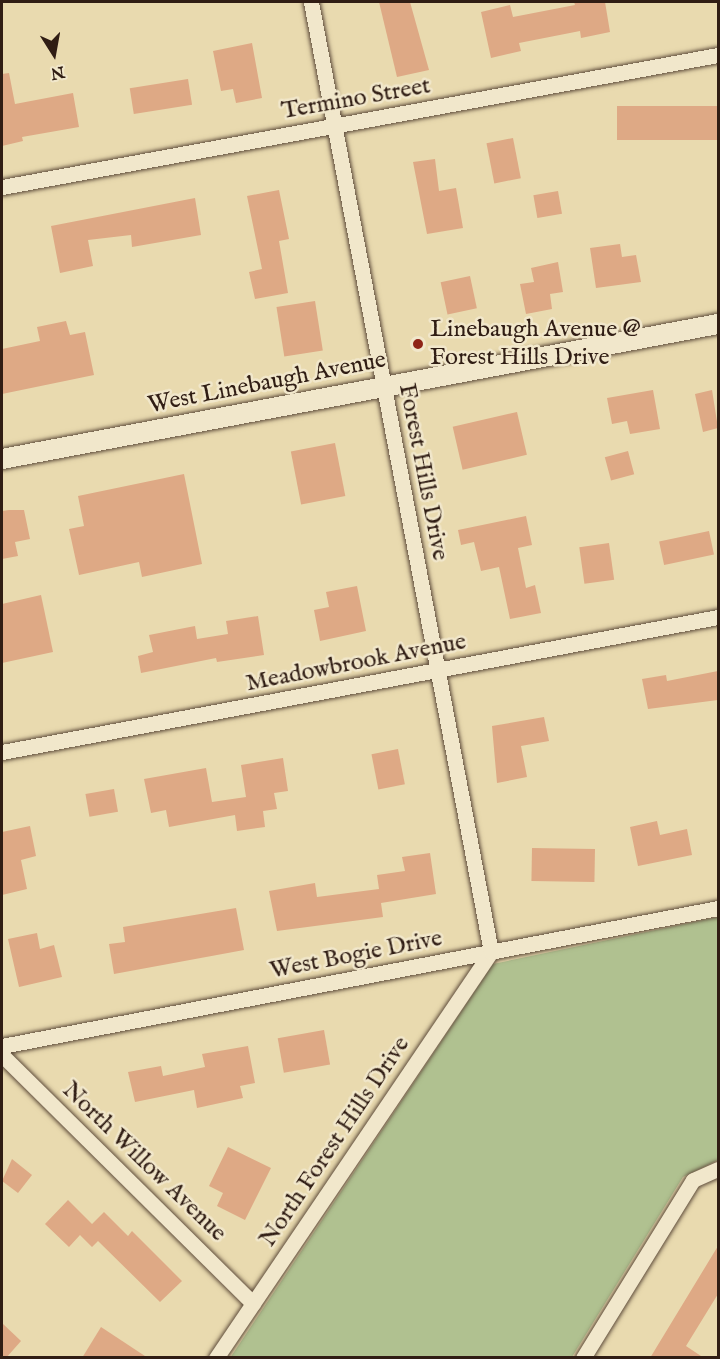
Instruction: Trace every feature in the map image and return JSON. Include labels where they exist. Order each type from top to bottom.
[{"type":"street","name":"Forest Hills Drive","points":[[311,2],[491,952]]},
{"type":"street","name":"Termino Street","points":[[2,187],[718,55]]},
{"type":"street","name":"West Linebaugh Avenue","points":[[2,459],[718,324]]},
{"type":"street","name":"Meadowbrook Avenue","points":[[2,752],[718,616]]},
{"type":"street","name":"West Bogie Drive","points":[[2,1046],[718,908]]},
{"type":"street","name":"North Forest Hills Drive","points":[[216,1358],[491,952]]},
{"type":"street","name":"North Willow Avenue","points":[[2,1054],[253,1303]]},
{"type":"street","points":[[583,1358],[693,1180],[718,1169]]},
{"type":"green space","points":[[718,917],[718,1160],[683,1177],[572,1357],[230,1358],[493,964]]},
{"type":"building","points":[[379,2],[410,2],[429,70],[397,77]]},
{"type":"building","points":[[574,2],[605,2],[610,32],[581,38],[580,31],[519,43],[521,51],[491,58],[481,12],[510,5],[513,17],[575,5]]},
{"type":"building","points":[[252,43],[262,98],[236,103],[233,89],[221,91],[213,51]]},
{"type":"building","points":[[9,73],[15,104],[73,93],[79,127],[22,137],[23,141],[2,146],[2,74]]},
{"type":"building","points":[[188,79],[192,105],[134,114],[130,88]]},
{"type":"building","points":[[617,106],[718,106],[718,140],[617,140]]},
{"type":"building","points":[[513,138],[521,178],[494,183],[486,143]]},
{"type":"building","points":[[435,159],[439,191],[456,188],[463,228],[427,234],[413,162]]},
{"type":"building","points":[[279,190],[289,239],[279,241],[288,293],[255,299],[249,272],[262,269],[247,196]]},
{"type":"building","points":[[558,191],[562,214],[537,218],[533,195]]},
{"type":"building","points":[[195,198],[201,235],[132,247],[131,235],[88,240],[93,266],[60,273],[51,226]]},
{"type":"building","points":[[620,244],[622,257],[636,255],[641,282],[596,288],[590,248]]},
{"type":"building","points":[[558,262],[563,292],[550,294],[552,309],[526,314],[520,284],[534,282],[531,268]]},
{"type":"building","points":[[470,276],[477,308],[448,315],[441,282]]},
{"type":"building","points":[[315,301],[323,350],[284,356],[276,307]]},
{"type":"building","points":[[66,321],[70,335],[85,332],[94,375],[2,394],[2,349],[40,341],[37,327]]},
{"type":"building","points":[[653,390],[660,429],[630,434],[627,421],[612,424],[607,398]]},
{"type":"building","points":[[712,390],[718,428],[703,432],[695,394]]},
{"type":"building","points":[[517,412],[527,455],[463,470],[453,427]]},
{"type":"building","points":[[335,443],[345,496],[301,505],[291,452]]},
{"type":"building","points":[[628,451],[634,474],[611,480],[605,457]]},
{"type":"building","points":[[184,474],[202,564],[142,577],[139,562],[79,575],[69,529],[84,526],[78,496]]},
{"type":"building","points":[[24,510],[30,539],[15,542],[18,556],[2,559],[2,511]]},
{"type":"building","points":[[526,516],[532,545],[518,548],[526,588],[535,585],[541,613],[510,619],[499,567],[481,571],[474,542],[461,545],[458,530]]},
{"type":"building","points":[[709,531],[714,554],[664,565],[659,542]]},
{"type":"building","points":[[609,543],[614,580],[584,584],[579,547]]},
{"type":"building","points":[[357,586],[366,631],[320,641],[314,610],[329,607],[326,592]]},
{"type":"building","points":[[41,595],[53,652],[2,663],[2,604]]},
{"type":"building","points":[[258,616],[264,655],[217,662],[216,658],[141,673],[138,656],[153,652],[149,635],[195,626],[197,639],[228,634],[226,621]]},
{"type":"building","points":[[718,671],[718,700],[648,709],[642,679],[666,675],[667,681]]},
{"type":"building","points":[[544,717],[549,741],[521,746],[527,777],[497,783],[492,726]]},
{"type":"building","points":[[398,749],[405,784],[378,789],[371,754]]},
{"type":"building","points":[[283,758],[288,791],[274,793],[277,809],[263,811],[265,827],[237,831],[235,815],[169,827],[166,810],[151,813],[144,779],[206,768],[212,802],[246,797],[241,765]]},
{"type":"building","points":[[114,789],[118,812],[89,817],[85,794]]},
{"type":"building","points":[[657,821],[660,835],[687,829],[692,855],[638,866],[630,827]]},
{"type":"building","points":[[30,826],[36,856],[21,860],[27,889],[2,895],[2,832]]},
{"type":"building","points":[[532,848],[595,849],[594,882],[531,881]]},
{"type":"building","points":[[430,853],[436,894],[381,903],[383,917],[277,931],[269,891],[315,883],[317,897],[379,889],[377,875],[405,871],[402,857]]},
{"type":"building","points":[[236,908],[244,950],[114,974],[109,944],[125,942],[123,927]]},
{"type":"building","points":[[37,933],[40,949],[54,945],[62,977],[19,987],[8,939]]},
{"type":"building","points":[[324,1030],[330,1064],[284,1073],[278,1038]]},
{"type":"building","points":[[248,1046],[255,1083],[240,1086],[243,1098],[197,1108],[194,1090],[135,1102],[128,1072],[161,1066],[163,1076],[205,1067],[202,1054]]},
{"type":"building","points":[[228,1147],[271,1168],[245,1220],[217,1206],[223,1193],[209,1186]]},
{"type":"building","points":[[12,1159],[32,1175],[18,1193],[2,1181]]},
{"type":"building","points":[[68,1200],[92,1224],[104,1212],[128,1236],[132,1231],[182,1281],[160,1302],[98,1241],[92,1247],[80,1235],[69,1247],[45,1224]]},
{"type":"building","points":[[718,1246],[718,1294],[686,1346],[704,1358],[650,1358]]},
{"type":"building","points":[[2,1323],[21,1341],[6,1358],[2,1358]]},
{"type":"building","points":[[101,1327],[148,1358],[82,1358]]},
{"type":"place","name":"Linebaugh Avenue @ Forest Hills Drive","points":[[418,344]]}]
